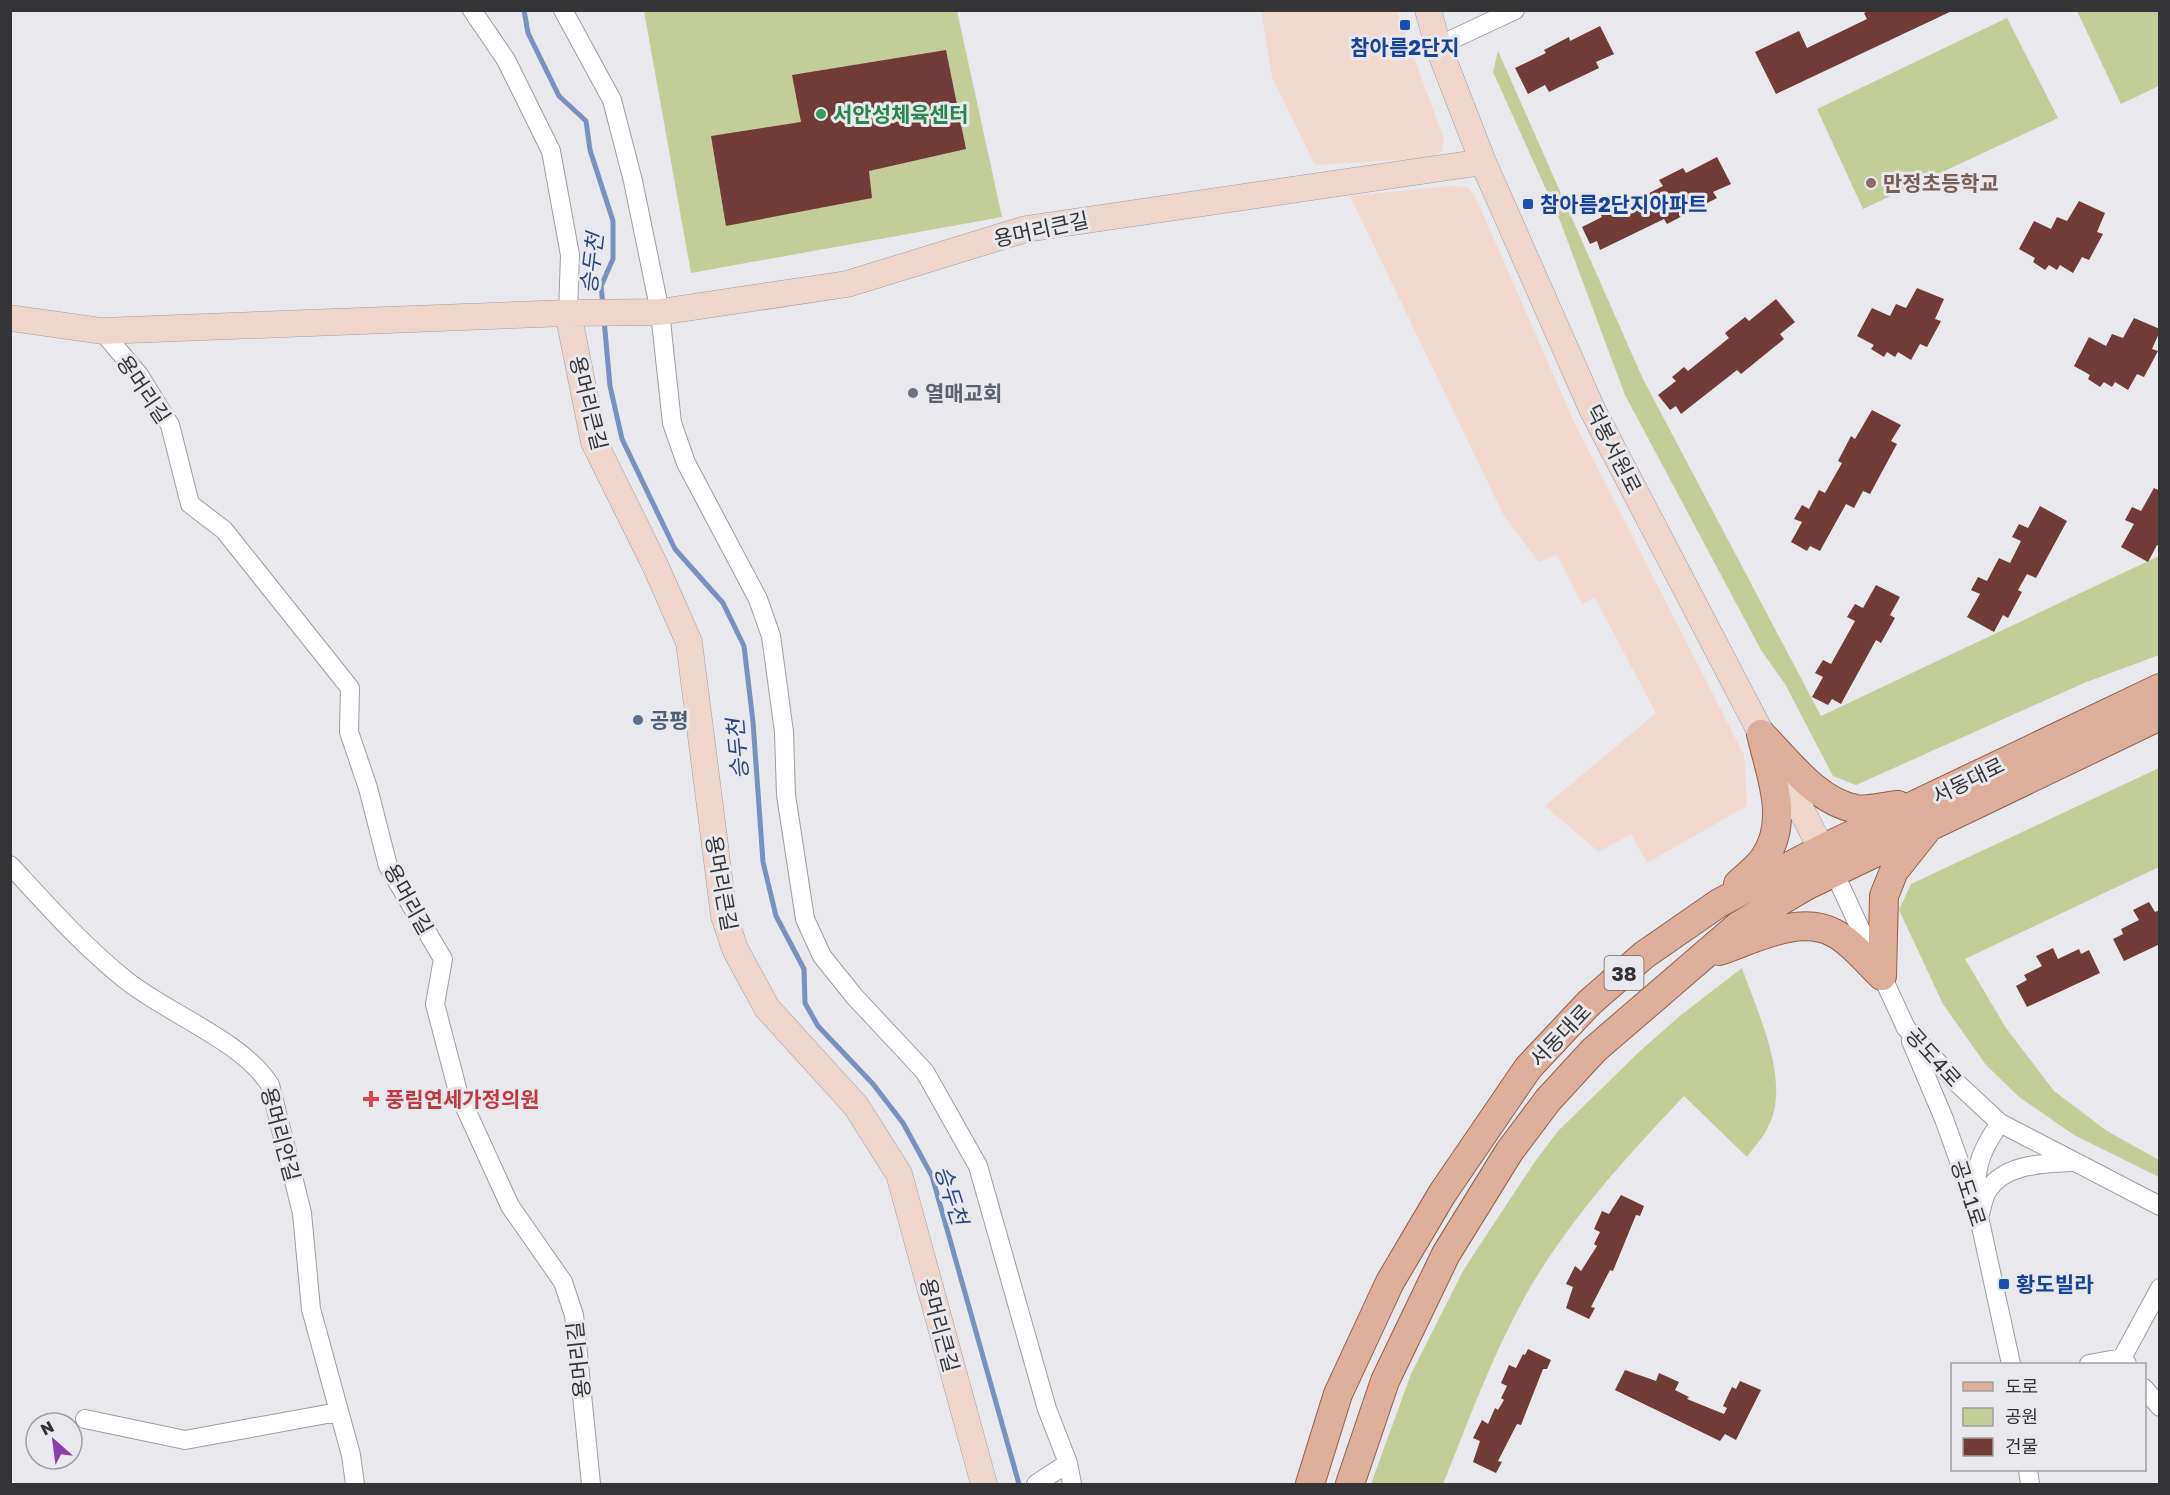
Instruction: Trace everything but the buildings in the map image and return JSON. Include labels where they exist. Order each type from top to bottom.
[{"type":"main road","name":"서동대로","points":[[1310,1485],[1338,1394],[1390,1282],[1442,1194],[1528,1068],[1589,1004],[1644,955],[1719,903],[1828,861],[1926,813],[2160,688]]},
{"type":"main road","name":"서동대로","points":[[1926,813],[2160,716]]},
{"type":"main road","points":[[1761,734],[1815,789],[1838,803],[1858,809],[1926,813],[1894,871],[1884,896],[1882,976]]},
{"type":"main road","points":[[1719,903],[1764,858],[1776,835],[1779,811],[1761,734]]},
{"type":"main road","name":"서동대로","points":[[1350,1485],[1385,1381],[1411,1322],[1446,1254],[1509,1152],[1548,1100],[1594,1050],[1697,959],[1738,926],[1828,861]]},
{"type":"main road","points":[[1697,959],[1786,928],[1813,925],[1835,933],[1882,976]]},
{"type":"street","points":[[472,10],[506,60],[551,151],[579,313]]},
{"type":"street","points":[[563,10],[612,100],[633,181],[672,423],[686,463],[758,599],[771,636],[784,732],[786,795],[805,919],[828,964],[886,1032],[925,1072],[978,1166],[1047,1409],[1061,1468],[1072,1485]]},
{"type":"street","name":"덕봉서원로","points":[[1428,10],[1438,46],[1483,162],[1592,409],[1828,861]]},
{"type":"street","points":[[1438,46],[1515,10]]},
{"type":"street","name":"용머리큰길","points":[[10,318],[102,331],[579,313],[653,313],[847,284],[1026,229],[1483,162]]},
{"type":"street","name":"용머리큰길","points":[[579,313],[594,442],[655,565],[689,642],[724,916],[735,949],[767,1008],[856,1106],[899,1174],[984,1485]]},
{"type":"street","name":"용머리길","points":[[102,331],[139,375],[170,425],[190,504],[224,530],[350,688],[349,732],[368,788],[387,866],[443,959],[435,1004],[458,1092],[510,1206],[563,1282],[574,1315],[591,1485]]},
{"type":"street","name":"공도4로","points":[[1828,861],[1906,1028],[1957,1083],[2000,1123],[2071,1162],[2160,1206]]},
{"type":"street","name":"용머리안길","points":[[10,865],[78,939],[128,982],[242,1055],[266,1079],[302,1213],[311,1310],[351,1455],[355,1485]]},
{"type":"street","name":"공도1로","points":[[1906,1028],[1944,1119],[1979,1217],[2011,1363]]},
{"type":"street","points":[[1979,1217],[1975,1177],[1979,1159],[2000,1123]]},
{"type":"street","points":[[1979,1217],[1987,1191],[2004,1174],[2030,1166],[2071,1162]]},
{"type":"street","points":[[2106,1363],[2124,1361],[2160,1288]]},
{"type":"street","points":[[2146,1389],[2160,1407]]},
{"type":"street","points":[[85,1419],[185,1440],[338,1412]]},
{"type":"street","points":[[1036,1485],[1061,1468]]},
{"type":"shaded area","points":[[1261,11],[1397,11],[1444,139],[1442,151],[1431,158],[1315,165],[1272,77]]},
{"type":"shaded area","points":[[1451,186],[1468,188],[1475,196],[1575,424],[1744,755],[1747,806],[1647,863],[1631,834],[1599,852],[1545,806],[1656,713],[1595,598],[1582,604],[1557,555],[1539,562],[1503,514],[1350,196]]},
{"type":"green space","name":"서안성체육센터","points":[[644,11],[957,11],[1002,217],[691,273]]},
{"type":"green space","points":[[2077,11],[2159,11],[2159,86],[2121,104]]},
{"type":"green space","points":[[2007,18],[2058,118],[1863,209],[1817,109]]},
{"type":"green space","points":[[1498,51],[1643,379],[1821,716],[2159,556],[2159,655],[2084,683],[1856,785],[1833,776],[1785,684],[1761,650],[1625,395],[1559,218],[1493,72]]},
{"type":"green space","points":[[2159,768],[2159,867],[1965,959],[2006,1028],[2054,1091],[2107,1131],[2159,1160],[2159,1177],[2074,1135],[2018,1096],[1986,1065],[1943,1004],[1899,910],[1911,884]]},
{"type":"green space","points":[[1742,968],[1770,1047],[1774,1069],[1776,1090],[1774,1109],[1761,1139],[1747,1157],[1684,1096],[1587,1205],[1537,1276],[1497,1352],[1443,1484],[1371,1484],[1411,1374],[1464,1269],[1534,1163],[1558,1131],[1639,1052],[1681,1015]]},
{"type":"waterway","name":"승두천","points":[[524,10],[528,33],[559,96],[586,121],[590,150],[613,221],[613,259],[601,286],[603,305]]},
{"type":"waterway","name":"승두천","points":[[604,320],[610,386],[622,439],[675,549],[723,603],[744,646],[753,722],[763,862],[776,916],[804,969],[805,1003],[818,1026],[873,1084],[903,1123],[932,1176],[1019,1484]]},
{"type":"place","name":"참아름2단지","points":[[1405,25]]},
{"type":"place","name":"서안성체육센터","points":[[821,114]]},
{"type":"place","name":"만정초등학교","points":[[1871,183]]},
{"type":"place","name":"참아름2단지아파트","points":[[1528,204]]},
{"type":"place","name":"열매교회","points":[[913,393]]},
{"type":"place","name":"공평","points":[[638,720]]},
{"type":"place","name":"풍림연세가정의원","points":[[371,1099]]},
{"type":"place","name":"황도빌라","points":[[2004,1284]]}]
